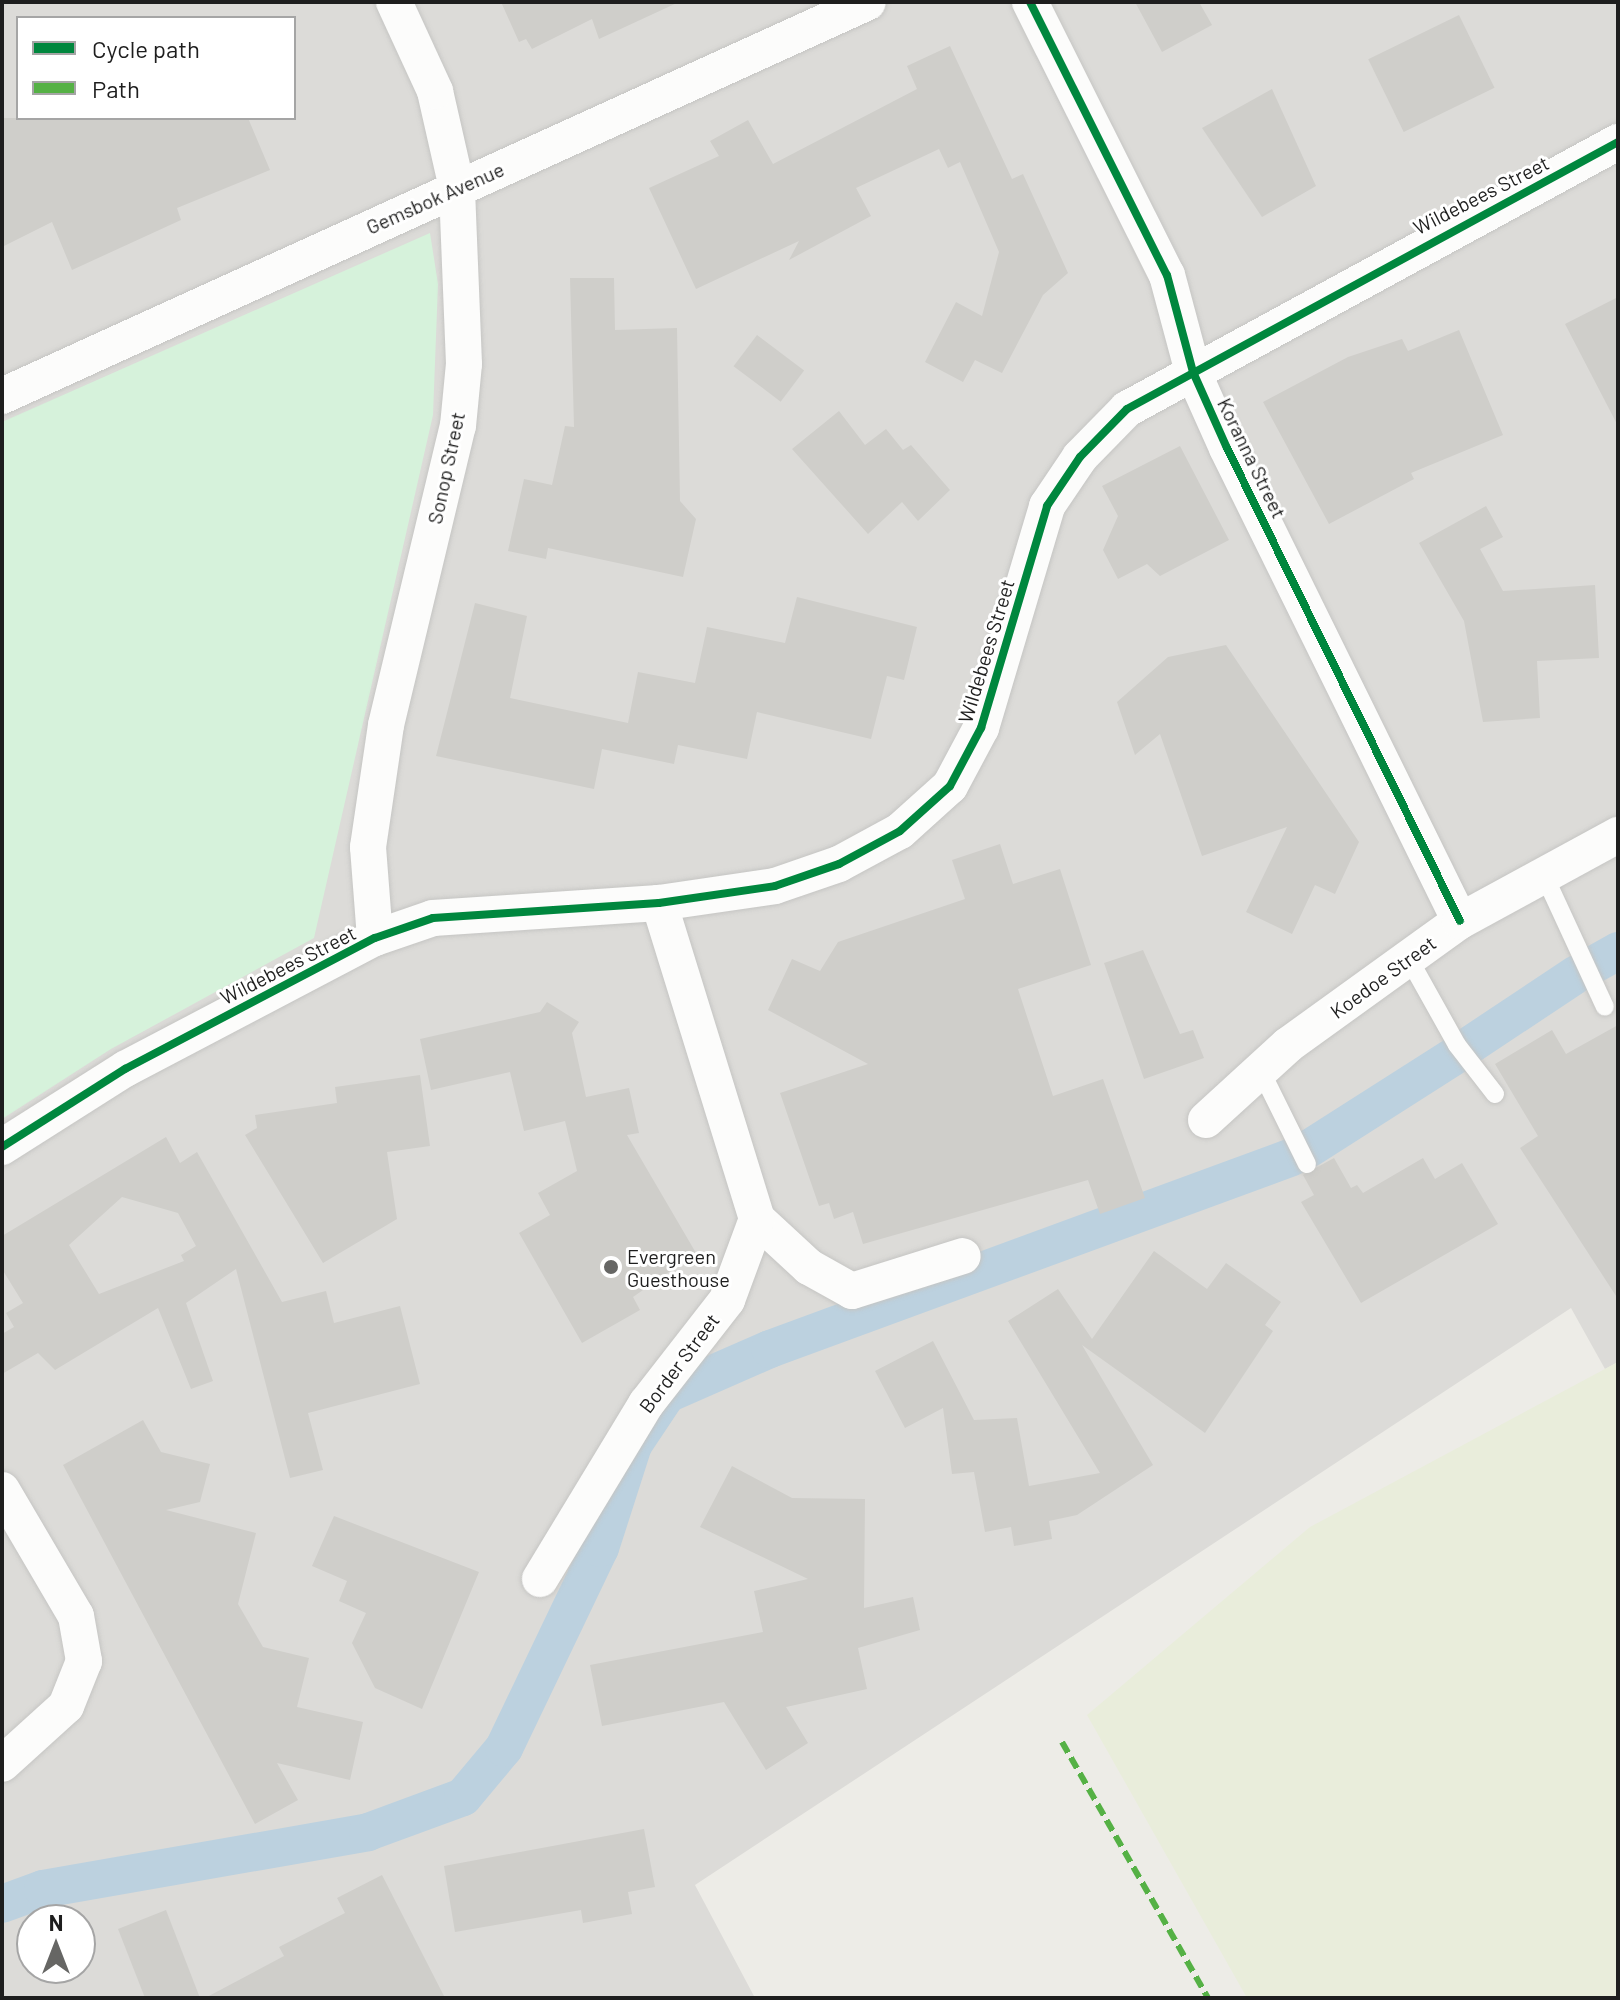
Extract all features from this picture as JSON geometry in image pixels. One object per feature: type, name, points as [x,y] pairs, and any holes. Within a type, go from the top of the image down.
[{"type":"street","name":"Sonop Street","points":[[375,938],[368,847],[386,725],[458,426],[465,283],[457,188],[435,91],[394,2]]},
{"type":"street","name":"Gemsbok Avenue","points":[[2,396],[868,2]]},
{"type":"street","name":"Koranna Street","points":[[1030,2],[1167,275],[1193,372],[1460,921]]},
{"type":"street","name":"Wildebees Street","points":[[2,1147],[125,1069],[375,938],[433,918],[659,903],[775,886],[839,864],[900,831],[950,786],[981,728],[1047,506],[1080,457],[1127,409],[1618,142]]},
{"type":"street","name":"Koedoe Street","points":[[1206,1120],[1260,1069],[1460,921],[1618,835]]},
{"type":"street","points":[[659,903],[757,1219],[809,1267],[852,1291],[963,1256]]},
{"type":"street","name":"Border Street","points":[[540,1579],[646,1404],[727,1300],[757,1219]]},
{"type":"street","points":[[2,1490],[76,1616],[84,1661],[66,1706],[2,1764]]},
{"type":"lane","points":[[1544,875],[1605,1007]]},
{"type":"lane","points":[[1409,959],[1457,1045],[1495,1094]]},
{"type":"lane","points":[[1260,1069],[1307,1164]]},
{"type":"shaded area","points":[[2,2],[1618,2],[1618,1362],[1605,1369],[1571,1308],[695,1885],[755,1998],[2,1998]]},
{"type":"green space","points":[[430,233],[438,284],[433,415],[314,938],[111,1049],[2,1119],[2,422]]},
{"type":"green space","points":[[1618,1362],[1618,1998],[1247,1998],[1087,1715],[1310,1527]]},
{"type":"building","points":[[501,2],[679,2],[599,39],[592,19],[532,49],[526,39],[519,42]]},
{"type":"building","points":[[1135,2],[1199,2],[1212,25],[1162,52]]},
{"type":"building","points":[[1459,15],[1495,88],[1404,132],[1368,59]]},
{"type":"building","points":[[950,46],[1012,179],[1023,174],[1068,273],[1043,295],[1002,373],[975,360],[963,382],[925,362],[956,302],[982,316],[999,252],[960,162],[948,168],[939,149],[856,188],[871,216],[789,260],[799,241],[696,289],[649,188],[719,156],[710,141],[748,120],[773,164],[917,89],[907,66]]},
{"type":"building","points":[[1272,89],[1316,186],[1262,217],[1202,128]]},
{"type":"building","points":[[2,118],[249,120],[270,170],[177,208],[181,220],[72,270],[52,222],[2,247]]},
{"type":"building","points":[[570,278],[614,278],[615,330],[677,328],[680,501],[696,519],[683,577],[548,548],[546,559],[508,551],[524,479],[552,485],[565,426],[574,427]]},
{"type":"building","points":[[1618,297],[1618,426],[1565,324]]},
{"type":"building","points":[[1459,330],[1503,435],[1411,473],[1414,479],[1329,524],[1263,402],[1348,357],[1402,339],[1408,351]]},
{"type":"building","points":[[757,335],[804,371],[781,402],[734,366]]},
{"type":"building","points":[[839,411],[865,445],[886,429],[903,450],[911,445],[950,490],[918,521],[902,502],[868,534],[792,449]]},
{"type":"building","points":[[1180,446],[1229,540],[1160,576],[1147,564],[1118,579],[1103,550],[1118,516],[1102,486]]},
{"type":"building","points":[[1486,506],[1503,537],[1480,549],[1503,591],[1595,585],[1599,658],[1537,661],[1540,718],[1483,722],[1464,621],[1419,543]]},
{"type":"building","points":[[797,597],[917,627],[904,680],[887,676],[871,739],[757,712],[747,759],[678,745],[674,764],[602,749],[594,789],[436,756],[475,603],[527,616],[510,698],[628,723],[638,672],[695,683],[707,627],[785,643]]},
{"type":"building","points":[[1226,645],[1359,842],[1335,894],[1315,885],[1292,934],[1246,912],[1287,827],[1202,856],[1160,734],[1135,755],[1117,702],[1168,657]]},
{"type":"building","points":[[1000,844],[1013,884],[1060,869],[1091,965],[1018,989],[1053,1096],[1103,1079],[1145,1198],[1100,1214],[1088,1180],[863,1244],[853,1212],[834,1219],[829,1203],[819,1206],[780,1093],[868,1064],[768,1010],[792,959],[820,971],[838,942],[965,899],[952,860]]},
{"type":"building","points":[[1143,950],[1180,1034],[1193,1030],[1204,1058],[1144,1079],[1104,963]]},
{"type":"building","points":[[547,1002],[579,1022],[572,1033],[586,1097],[629,1088],[639,1133],[627,1135],[696,1253],[633,1297],[640,1310],[582,1343],[519,1233],[550,1215],[538,1193],[577,1171],[565,1121],[524,1131],[510,1072],[431,1090],[420,1039],[540,1012]]},
{"type":"building","points":[[1618,1025],[1618,1299],[1520,1148],[1538,1136],[1495,1064],[1552,1030],[1566,1054]]},
{"type":"building","points":[[420,1075],[430,1146],[387,1152],[397,1219],[323,1263],[245,1135],[257,1128],[255,1115],[337,1103],[335,1087]]},
{"type":"building","points":[[166,1137],[180,1163],[197,1152],[282,1302],[326,1291],[334,1323],[400,1306],[420,1384],[308,1413],[323,1470],[290,1478],[236,1269],[186,1303],[213,1381],[191,1389],[158,1308],[55,1370],[38,1353],[2,1374],[2,1334],[14,1327],[6,1313],[23,1303],[2,1269],[2,1236]],"holes":[[[122,1197],[178,1213],[196,1246],[181,1255],[184,1261],[99,1294],[69,1245]]]},
{"type":"building","points":[[1334,1158],[1351,1188],[1357,1185],[1363,1193],[1423,1158],[1435,1179],[1462,1163],[1498,1224],[1361,1303],[1301,1202],[1314,1195],[1303,1175]]},
{"type":"building","points":[[1154,1251],[1207,1289],[1226,1263],[1281,1302],[1265,1325],[1273,1331],[1205,1433],[1082,1345],[1153,1465],[1077,1515],[1049,1521],[1052,1539],[1014,1546],[1011,1527],[985,1532],[974,1472],[952,1474],[943,1408],[905,1428],[875,1371],[933,1341],[974,1420],[1017,1418],[1029,1486],[1100,1473],[1008,1321],[1058,1289],[1092,1339]]},
{"type":"building","points":[[143,1420],[161,1452],[210,1464],[200,1502],[166,1510],[256,1533],[238,1604],[263,1647],[309,1658],[297,1707],[363,1722],[350,1780],[277,1763],[298,1800],[255,1824],[63,1465]]},
{"type":"building","points":[[732,1466],[792,1498],[865,1499],[864,1608],[913,1597],[920,1630],[858,1648],[867,1689],[786,1707],[808,1743],[766,1770],[724,1702],[602,1726],[590,1665],[763,1632],[754,1591],[808,1579],[700,1527]]},
{"type":"building","points":[[334,1516],[479,1572],[422,1709],[375,1688],[352,1643],[366,1613],[339,1601],[347,1581],[312,1566]]},
{"type":"building","points":[[644,1829],[655,1887],[628,1892],[632,1914],[583,1923],[581,1910],[455,1932],[444,1866]]},
{"type":"building","points":[[382,1875],[445,1998],[205,1998],[284,1956],[279,1947],[345,1913],[337,1898]]},
{"type":"building","points":[[166,1910],[200,1998],[145,1998],[118,1929]]},
{"type":"waterway","points":[[1593,965],[1618,951]]},
{"type":"waterway","points":[[1470,1045],[1577,974]]},
{"type":"waterway","points":[[1310,1148],[1456,1055]]},
{"type":"waterway","points":[[2,1904],[43,1889],[368,1832],[463,1797],[504,1748],[600,1548],[633,1445],[667,1394],[770,1349],[1292,1157]]},
{"type":"marked path","points":[[1062,1742],[1208,1998]]},
{"type":"cycle path","points":[[1030,2],[1167,275],[1193,372],[1227,448],[1460,921]]},
{"type":"cycle path","points":[[2,1147],[125,1069],[375,938],[433,918],[659,903],[775,886],[839,864],[900,831],[950,786],[981,728],[1047,506],[1080,457],[1127,409],[1618,142]]},
{"type":"place","name":"Evergreen Guesthouse","points":[[611,1267]]}]
